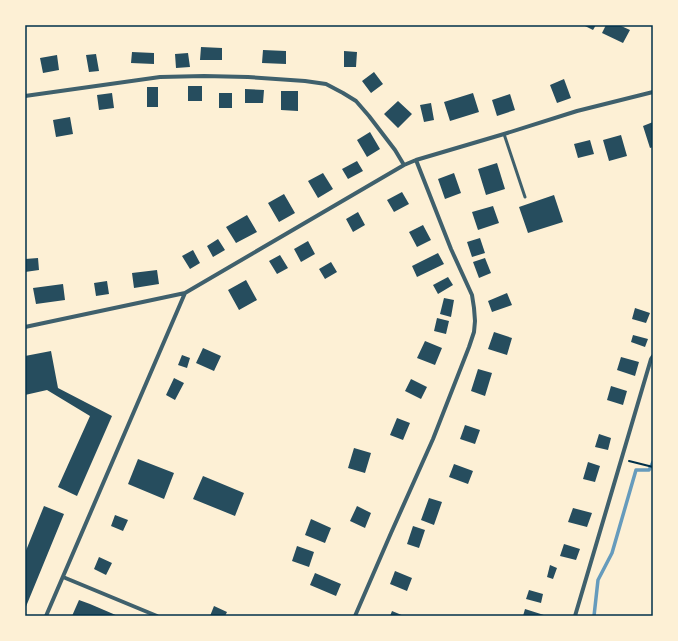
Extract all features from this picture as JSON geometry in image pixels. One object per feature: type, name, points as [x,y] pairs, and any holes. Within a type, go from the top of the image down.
[{"type":"street","points":[[25,96],[160,77],[248,77],[326,84],[356,101],[395,150],[404,165]]},
{"type":"street","points":[[25,327],[185,293],[404,165],[577,111],[653,92]]},
{"type":"street","points":[[355,616],[433,439],[470,347],[474,332],[474,308],[472,295],[451,249],[416,160]]},
{"type":"street","points":[[46,616],[185,293]]},
{"type":"street","points":[[575,616],[653,356]]},
{"type":"street","points":[[63,577],[157,616]]},
{"type":"lane","points":[[504,134],[525,197]]},
{"type":"path","points":[[622,459],[653,467]]},
{"type":"building","points":[[583,25],[596,25],[593,30]]},
{"type":"building","points":[[606,25],[619,25],[630,30],[623,43],[602,33]]},
{"type":"building","points":[[201,47],[222,48],[222,60],[200,60]]},
{"type":"building","points":[[263,50],[286,51],[286,64],[262,63]]},
{"type":"building","points":[[344,51],[357,52],[356,67],[344,67]]},
{"type":"building","points":[[132,52],[154,53],[154,64],[131,63]]},
{"type":"building","points":[[188,53],[190,67],[176,68],[175,54]]},
{"type":"building","points":[[96,54],[99,71],[89,72],[86,55]]},
{"type":"building","points":[[57,55],[59,70],[43,73],[40,58]]},
{"type":"building","points":[[374,72],[383,84],[371,93],[362,81]]},
{"type":"building","points":[[564,79],[571,98],[557,103],[550,85]]},
{"type":"building","points":[[188,86],[202,86],[202,101],[188,101]]},
{"type":"building","points":[[147,87],[158,87],[158,107],[147,107]]},
{"type":"building","points":[[245,89],[264,90],[263,103],[245,103]]},
{"type":"building","points":[[281,91],[298,91],[298,111],[281,110]]},
{"type":"building","points":[[112,93],[114,108],[99,110],[97,95]]},
{"type":"building","points":[[219,93],[232,93],[232,108],[219,108]]},
{"type":"building","points":[[473,93],[479,112],[450,121],[444,102]]},
{"type":"building","points":[[510,94],[515,110],[497,116],[492,100]]},
{"type":"building","points":[[398,101],[412,114],[398,128],[384,114]]},
{"type":"building","points":[[431,103],[434,120],[424,122],[420,105]]},
{"type":"building","points":[[70,117],[73,134],[56,137],[53,120]]},
{"type":"building","points":[[653,122],[653,147],[650,148],[643,126]]},
{"type":"building","points":[[370,132],[380,149],[367,157],[357,140]]},
{"type":"building","points":[[621,135],[627,156],[609,161],[603,140]]},
{"type":"building","points":[[590,140],[594,154],[578,158],[574,144]]},
{"type":"building","points":[[357,161],[363,171],[348,179],[342,169]]},
{"type":"building","points":[[497,163],[505,189],[486,195],[478,169]]},
{"type":"building","points":[[323,173],[333,189],[318,198],[308,181]]},
{"type":"building","points":[[454,173],[461,193],[445,199],[438,179]]},
{"type":"building","points":[[402,192],[409,204],[394,212],[387,200]]},
{"type":"building","points":[[284,194],[295,213],[279,222],[268,203]]},
{"type":"building","points":[[554,195],[563,222],[528,233],[519,207]]},
{"type":"building","points":[[493,206],[499,223],[478,230],[472,212]]},
{"type":"building","points":[[358,212],[365,225],[353,232],[346,219]]},
{"type":"building","points":[[247,215],[257,232],[236,243],[226,227]]},
{"type":"building","points":[[423,225],[431,240],[417,247],[409,232]]},
{"type":"building","points":[[480,238],[485,253],[472,257],[467,242]]},
{"type":"building","points":[[218,239],[225,250],[213,257],[207,246]]},
{"type":"building","points":[[308,241],[315,254],[301,262],[294,249]]},
{"type":"building","points":[[193,250],[200,263],[190,269],[182,256]]},
{"type":"building","points":[[438,253],[444,264],[417,277],[412,266]]},
{"type":"building","points":[[280,255],[288,268],[277,274],[269,261]]},
{"type":"building","points":[[38,258],[39,270],[25,272],[25,259]]},
{"type":"building","points":[[485,258],[491,273],[479,278],[473,262]]},
{"type":"building","points":[[331,262],[337,272],[325,279],[319,269]]},
{"type":"building","points":[[157,270],[159,284],[134,288],[132,273]]},
{"type":"building","points":[[448,277],[453,285],[438,294],[433,285]]},
{"type":"building","points":[[246,280],[257,300],[239,310],[228,290]]},
{"type":"building","points":[[107,281],[109,294],[96,296],[94,283]]},
{"type":"building","points":[[63,284],[65,300],[36,304],[33,288]]},
{"type":"building","points":[[507,293],[512,305],[492,312],[488,301]]},
{"type":"building","points":[[444,298],[454,300],[451,317],[440,314]]},
{"type":"building","points":[[635,308],[650,313],[646,323],[632,319]]},
{"type":"building","points":[[437,318],[449,321],[446,334],[434,331]]},
{"type":"building","points":[[494,332],[512,338],[507,355],[488,349]]},
{"type":"building","points":[[633,335],[648,339],[645,347],[631,342]]},
{"type":"building","points":[[425,341],[442,348],[435,365],[417,358]]},
{"type":"building","points":[[203,348],[221,356],[214,371],[196,363]]},
{"type":"building","points":[[51,351],[58,388],[112,416],[77,496],[58,487],[90,416],[47,390],[25,395],[25,356]]},
{"type":"building","points":[[182,355],[190,358],[187,368],[178,365]]},
{"type":"building","points":[[621,357],[639,362],[635,376],[617,370]]},
{"type":"building","points":[[478,369],[492,373],[485,396],[471,391]]},
{"type":"building","points":[[174,378],[184,383],[175,400],[166,395]]},
{"type":"building","points":[[411,379],[427,387],[421,399],[405,391]]},
{"type":"building","points":[[611,386],[627,391],[623,405],[607,400]]},
{"type":"building","points":[[397,418],[410,423],[403,440],[390,435]]},
{"type":"building","points":[[465,425],[480,430],[475,444],[460,439]]},
{"type":"building","points":[[599,434],[611,438],[608,450],[595,447]]},
{"type":"building","points":[[354,448],[371,453],[365,473],[348,468]]},
{"type":"building","points":[[138,459],[174,473],[164,499],[128,484]]},
{"type":"building","points":[[588,462],[600,466],[595,482],[583,479]]},
{"type":"building","points":[[454,464],[473,471],[468,484],[449,477]]},
{"type":"building","points":[[203,476],[244,493],[235,516],[193,499]]},
{"type":"building","points":[[429,498],[442,502],[434,525],[421,520]]},
{"type":"building","points":[[44,506],[64,514],[25,609],[25,553]]},
{"type":"building","points":[[357,506],[371,513],[365,528],[350,521]]},
{"type":"building","points":[[573,508],[592,513],[587,527],[568,522]]},
{"type":"building","points":[[115,515],[128,520],[123,531],[111,526]]},
{"type":"building","points":[[311,519],[331,528],[325,543],[305,535]]},
{"type":"building","points":[[413,526],[425,530],[419,548],[407,544]]},
{"type":"building","points":[[564,544],[580,549],[576,560],[560,556]]},
{"type":"building","points":[[297,546],[314,552],[309,567],[292,561]]},
{"type":"building","points":[[99,557],[112,563],[106,575],[94,569]]},
{"type":"building","points":[[550,565],[557,568],[553,579],[547,577]]},
{"type":"building","points":[[395,571],[412,578],[407,591],[390,584]]},
{"type":"building","points":[[315,573],[341,584],[336,596],[310,585]]},
{"type":"building","points":[[529,590],[543,594],[541,603],[526,599]]},
{"type":"building","points":[[79,600],[90,604],[118,616],[72,616]]},
{"type":"building","points":[[214,606],[227,612],[225,616],[210,616]]},
{"type":"building","points":[[525,609],[547,616],[523,616]]},
{"type":"building","points":[[392,611],[404,616],[390,616]]},
{"type":"waterway","points":[[594,616],[598,580],[612,553],[636,470],[649,470],[653,462]]}]
